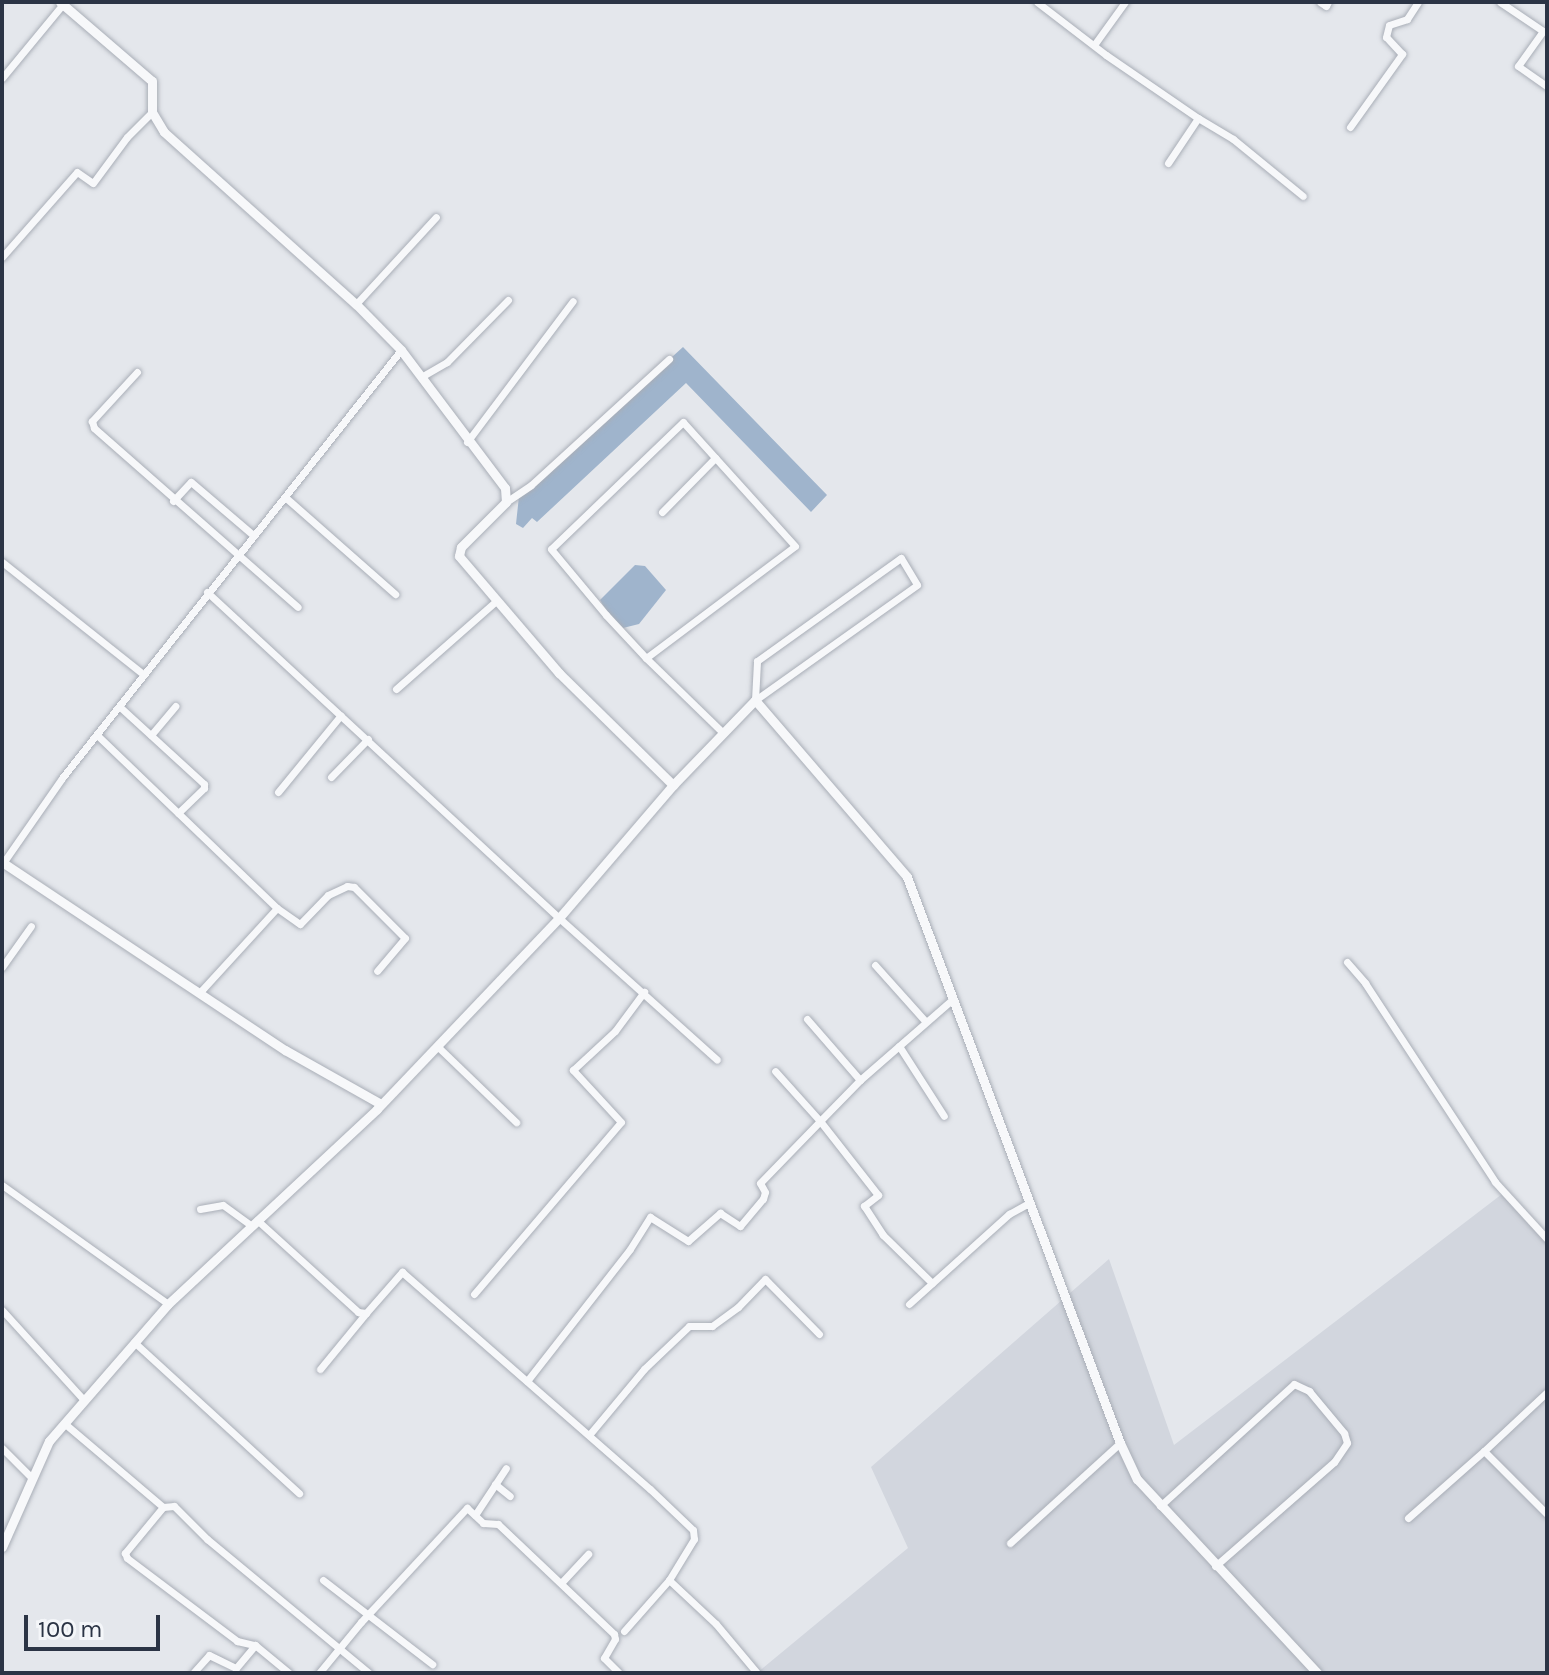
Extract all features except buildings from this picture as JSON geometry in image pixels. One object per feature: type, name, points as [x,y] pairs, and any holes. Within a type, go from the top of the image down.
[{"type":"street","points":[[1037,2],[1198,118],[1233,139],[1303,196]]},
{"type":"street","points":[[1094,45],[1125,2]]},
{"type":"street","points":[[1320,2],[1326,6],[1328,2]]},
{"type":"street","points":[[1350,127],[1402,54],[1386,37],[1389,25],[1407,19],[1418,2]]},
{"type":"street","points":[[1500,2],[1543,31],[1518,66],[1547,86]]},
{"type":"street","points":[[2,78],[62,3],[152,81],[152,112],[164,132],[356,304],[401,350],[467,442],[505,488],[506,502]]},
{"type":"street","points":[[2,257],[77,172],[93,183],[127,137],[152,112]]},
{"type":"street","points":[[1168,163],[1198,118]]},
{"type":"street","points":[[356,304],[436,217]]},
{"type":"street","points":[[421,377],[457,354],[508,300]]},
{"type":"street","points":[[467,442],[573,301]]},
{"type":"street","points":[[381,1104],[285,1050],[3,862],[207,592],[401,350]]},
{"type":"street","points":[[669,359],[531,485],[506,502],[461,547],[459,556],[559,673],[673,785]]},
{"type":"street","points":[[137,372],[91,424],[173,501],[298,607]]},
{"type":"street","points":[[646,658],[795,546],[683,422],[551,549],[646,658],[723,733]]},
{"type":"street","points":[[662,512],[715,458]]},
{"type":"street","points":[[173,501],[191,482],[253,535]]},
{"type":"street","points":[[285,497],[395,594]]},
{"type":"street","points":[[2,1547],[49,1441],[168,1304],[381,1104],[559,918],[673,785],[755,700],[917,585],[901,558],[757,661],[755,700],[907,877],[1120,1443],[1137,1479],[1317,1673]]},
{"type":"street","points":[[2,562],[144,675]]},
{"type":"street","points":[[207,592],[717,1060]]},
{"type":"street","points":[[396,689],[496,601]]},
{"type":"street","points":[[151,735],[175,706]]},
{"type":"street","points":[[120,707],[204,784],[204,788],[178,813]]},
{"type":"street","points":[[278,792],[341,715]]},
{"type":"street","points":[[97,735],[277,908],[300,924],[328,895],[347,886],[354,887],[405,938],[377,971]]},
{"type":"street","points":[[331,777],[368,739]]},
{"type":"street","points":[[200,992],[277,908]]},
{"type":"street","points":[[2,967],[31,926]]},
{"type":"street","points":[[1347,962],[1365,983],[1495,1182],[1547,1239]]},
{"type":"street","points":[[875,965],[926,1022]]},
{"type":"street","points":[[474,1294],[621,1122],[573,1070],[615,1031],[644,992]]},
{"type":"street","points":[[527,1381],[630,1249],[650,1217],[688,1241],[720,1213],[740,1226],[763,1199],[765,1192],[760,1183],[860,1080],[953,999]]},
{"type":"street","points":[[807,1019],[860,1080]]},
{"type":"street","points":[[437,1046],[516,1122]]},
{"type":"street","points":[[899,1046],[944,1116]]},
{"type":"street","points":[[775,1071],[820,1121],[878,1195],[864,1206],[883,1235],[932,1283]]},
{"type":"street","points":[[4,1190],[168,1304]]},
{"type":"street","points":[[909,1304],[1009,1214],[1029,1203]]},
{"type":"street","points":[[200,1209],[223,1205],[254,1222],[345,1303],[358,1312],[366,1313]]},
{"type":"street","points":[[320,1369],[402,1272],[693,1530],[694,1539],[669,1580],[624,1631]]},
{"type":"street","points":[[589,1435],[644,1369],[689,1326],[708,1329],[738,1307],[765,1279],[819,1334]]},
{"type":"street","points":[[2,1310],[84,1400]]},
{"type":"street","points":[[134,1342],[299,1493]]},
{"type":"street","points":[[1160,1506],[1294,1384],[1309,1391],[1344,1433],[1347,1443],[1334,1462],[1215,1566]]},
{"type":"street","points":[[1408,1518],[1547,1392]]},
{"type":"street","points":[[64,1423],[163,1507]]},
{"type":"street","points":[[1010,1543],[1120,1443]]},
{"type":"street","points":[[2,1448],[32,1478]]},
{"type":"street","points":[[1484,1451],[1547,1514]]},
{"type":"street","points":[[475,1515],[506,1468]]},
{"type":"street","points":[[495,1484],[510,1496]]},
{"type":"street","points":[[289,1673],[255,1645],[237,1641],[127,1558],[125,1553],[163,1507],[174,1506],[207,1539],[369,1673]]},
{"type":"street","points":[[319,1673],[467,1508],[487,1525],[498,1524],[614,1634],[615,1639],[604,1658],[619,1673]]},
{"type":"street","points":[[561,1583],[588,1554]]},
{"type":"street","points":[[323,1580],[432,1664]]},
{"type":"street","points":[[669,1580],[716,1624],[754,1670],[744,1673]]},
{"type":"street","points":[[193,1673],[209,1655],[236,1668],[255,1645]]},
{"type":"shaded area","points":[[1506,1191],[1547,1238],[1547,1673],[757,1673],[908,1548],[871,1467],[1109,1259],[1174,1445]]},
{"type":"water","points":[[683,347],[827,495],[811,512],[686,383],[537,522],[532,518],[523,528],[516,524],[519,496]]},
{"type":"water","points":[[635,565],[645,566],[666,590],[639,624],[623,628],[609,615],[600,600]]}]
